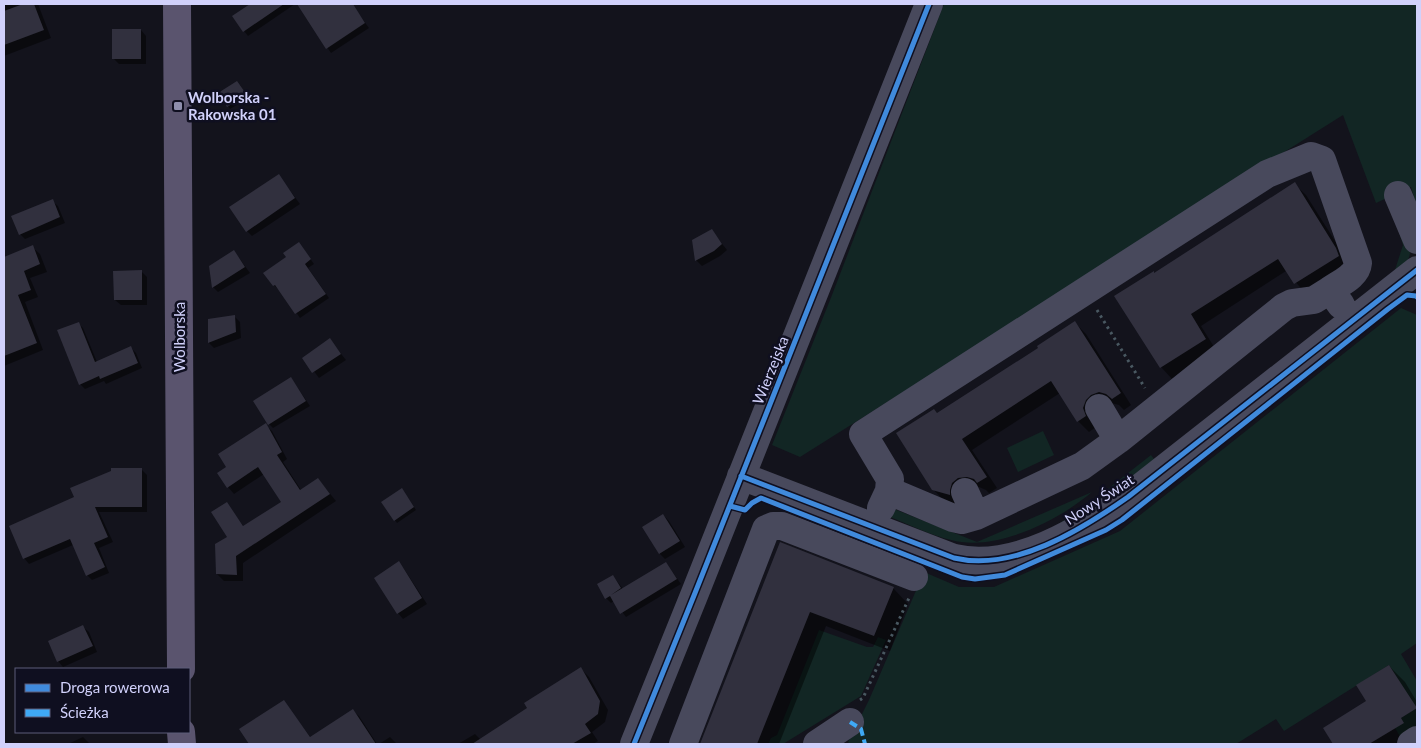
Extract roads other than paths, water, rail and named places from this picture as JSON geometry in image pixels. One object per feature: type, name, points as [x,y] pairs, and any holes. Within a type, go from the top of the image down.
[{"type":"main road","name":"Wolborska","points":[[177,4],[181,668]]},
{"type":"street","name":"Wierzejska","points":[[634,744],[929,4]]},
{"type":"street","points":[[872,526],[890,491],[890,479],[863,434],[1268,174],[1311,156],[1322,160],[1358,263],[1358,269],[1354,274],[1314,300],[1284,306],[1118,440],[1082,466],[971,504],[962,520],[953,518],[890,491]]},
{"type":"street","points":[[1398,194],[1417,240]]},
{"type":"street","name":"Nowy Świat","points":[[742,476],[940,553],[966,560],[985,560],[1017,555],[1067,535],[1090,523],[1128,497],[1417,270]]},
{"type":"street","points":[[1330,290],[1353,321]]},
{"type":"street","points":[[1099,408],[1118,440]]},
{"type":"street","points":[[683,744],[766,529],[773,526],[782,526],[914,577]]},
{"type":"street","points":[[1411,744],[1417,740]]},
{"type":"place","name":"Wolborska - Rakowska 01","points":[[178,106]]}]
